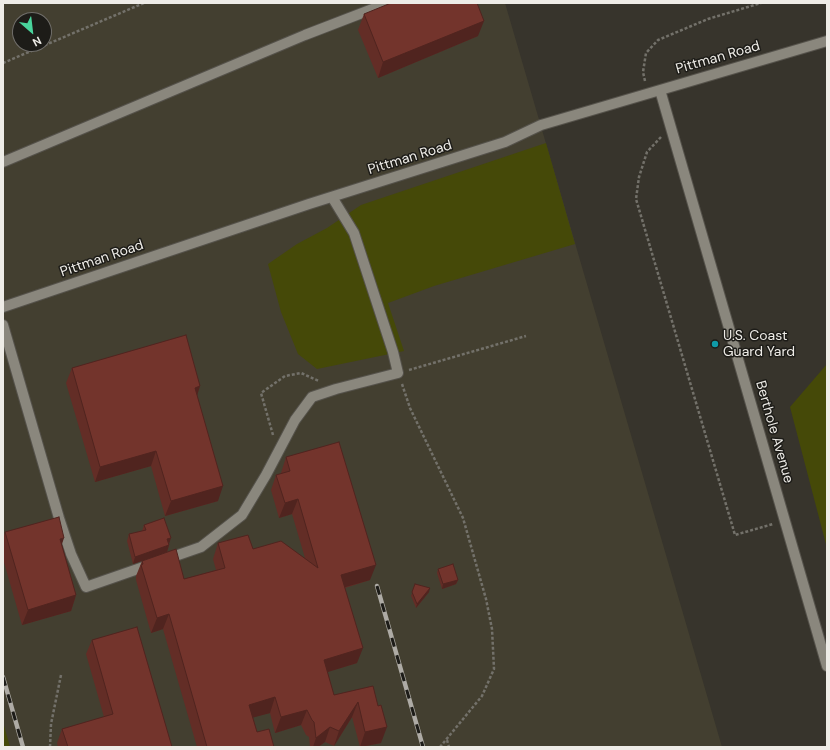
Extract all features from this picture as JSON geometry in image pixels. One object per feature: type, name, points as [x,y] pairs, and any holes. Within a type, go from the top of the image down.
[{"type":"street","points":[[3,162],[306,35],[388,3]]},
{"type":"street","name":"Pittman Road","points":[[3,307],[332,197],[506,142],[541,126],[827,41]]},
{"type":"street","name":"Berthole Avenue","points":[[660,90],[827,666]]},
{"type":"street","points":[[3,325],[59,518],[71,554],[86,587],[201,547],[242,515],[266,475],[295,420],[312,397],[336,389],[398,373],[394,352],[354,233],[332,197]]},
{"type":"path","points":[[3,63],[144,3]]},
{"type":"path","points":[[647,94],[643,72],[646,53],[658,40],[708,19],[761,3]]},
{"type":"path","points":[[671,126],[647,152],[639,177],[636,199],[735,535],[785,520]]},
{"type":"path","points":[[440,747],[482,696],[494,670],[492,629],[486,599],[463,518],[410,408],[398,373],[526,336]]},
{"type":"path","points":[[278,452],[261,393],[285,376],[301,373],[336,389]]},
{"type":"path","points":[[50,747],[51,724],[61,675]]},
{"type":"path","points":[[447,739],[449,747]]},
{"type":"shaded area","points":[[3,3],[505,3],[722,747],[3,747]]},
{"type":"shaded area","points":[[546,143],[575,244],[434,286],[388,303],[404,351],[317,369],[298,354],[281,312],[268,264],[297,244],[327,228],[361,205]]},
{"type":"shaded area","points":[[827,364],[827,548],[790,407]]},
{"type":"shaded area","points":[[3,722],[10,747],[3,747]]},
{"type":"building","points":[[391,3],[477,3],[484,21],[383,62],[364,14]]},
{"type":"building","points":[[186,335],[200,386],[195,388],[223,486],[171,501],[156,451],[100,467],[72,368]]},
{"type":"building","points":[[339,442],[376,565],[341,575],[363,648],[324,660],[334,695],[373,686],[378,706],[381,705],[387,727],[365,732],[358,702],[339,731],[330,727],[316,738],[314,722],[307,710],[281,717],[275,697],[249,705],[257,732],[269,729],[274,747],[207,747],[169,614],[157,618],[141,565],[143,564],[142,561],[176,549],[184,579],[225,568],[218,543],[248,535],[253,549],[281,541],[318,568],[298,499],[285,503],[276,475],[290,471],[286,457]]},
{"type":"building","points":[[59,517],[64,538],[60,539],[76,595],[28,610],[5,532]]},
{"type":"building","points":[[164,518],[171,538],[167,539],[169,545],[135,557],[129,534],[146,530],[144,525]]},
{"type":"building","points":[[453,564],[458,580],[443,584],[438,569]]},
{"type":"building","points":[[415,584],[430,588],[417,604],[412,592]]},
{"type":"building","points":[[137,627],[172,747],[68,747],[62,729],[113,714],[92,640]]},
{"type":"railway","points":[[377,586],[423,747]]},
{"type":"railway","points":[[3,677],[23,747]]},
{"type":"place","name":"U.S. Coast Guard Yard","points":[[715,344]]}]
